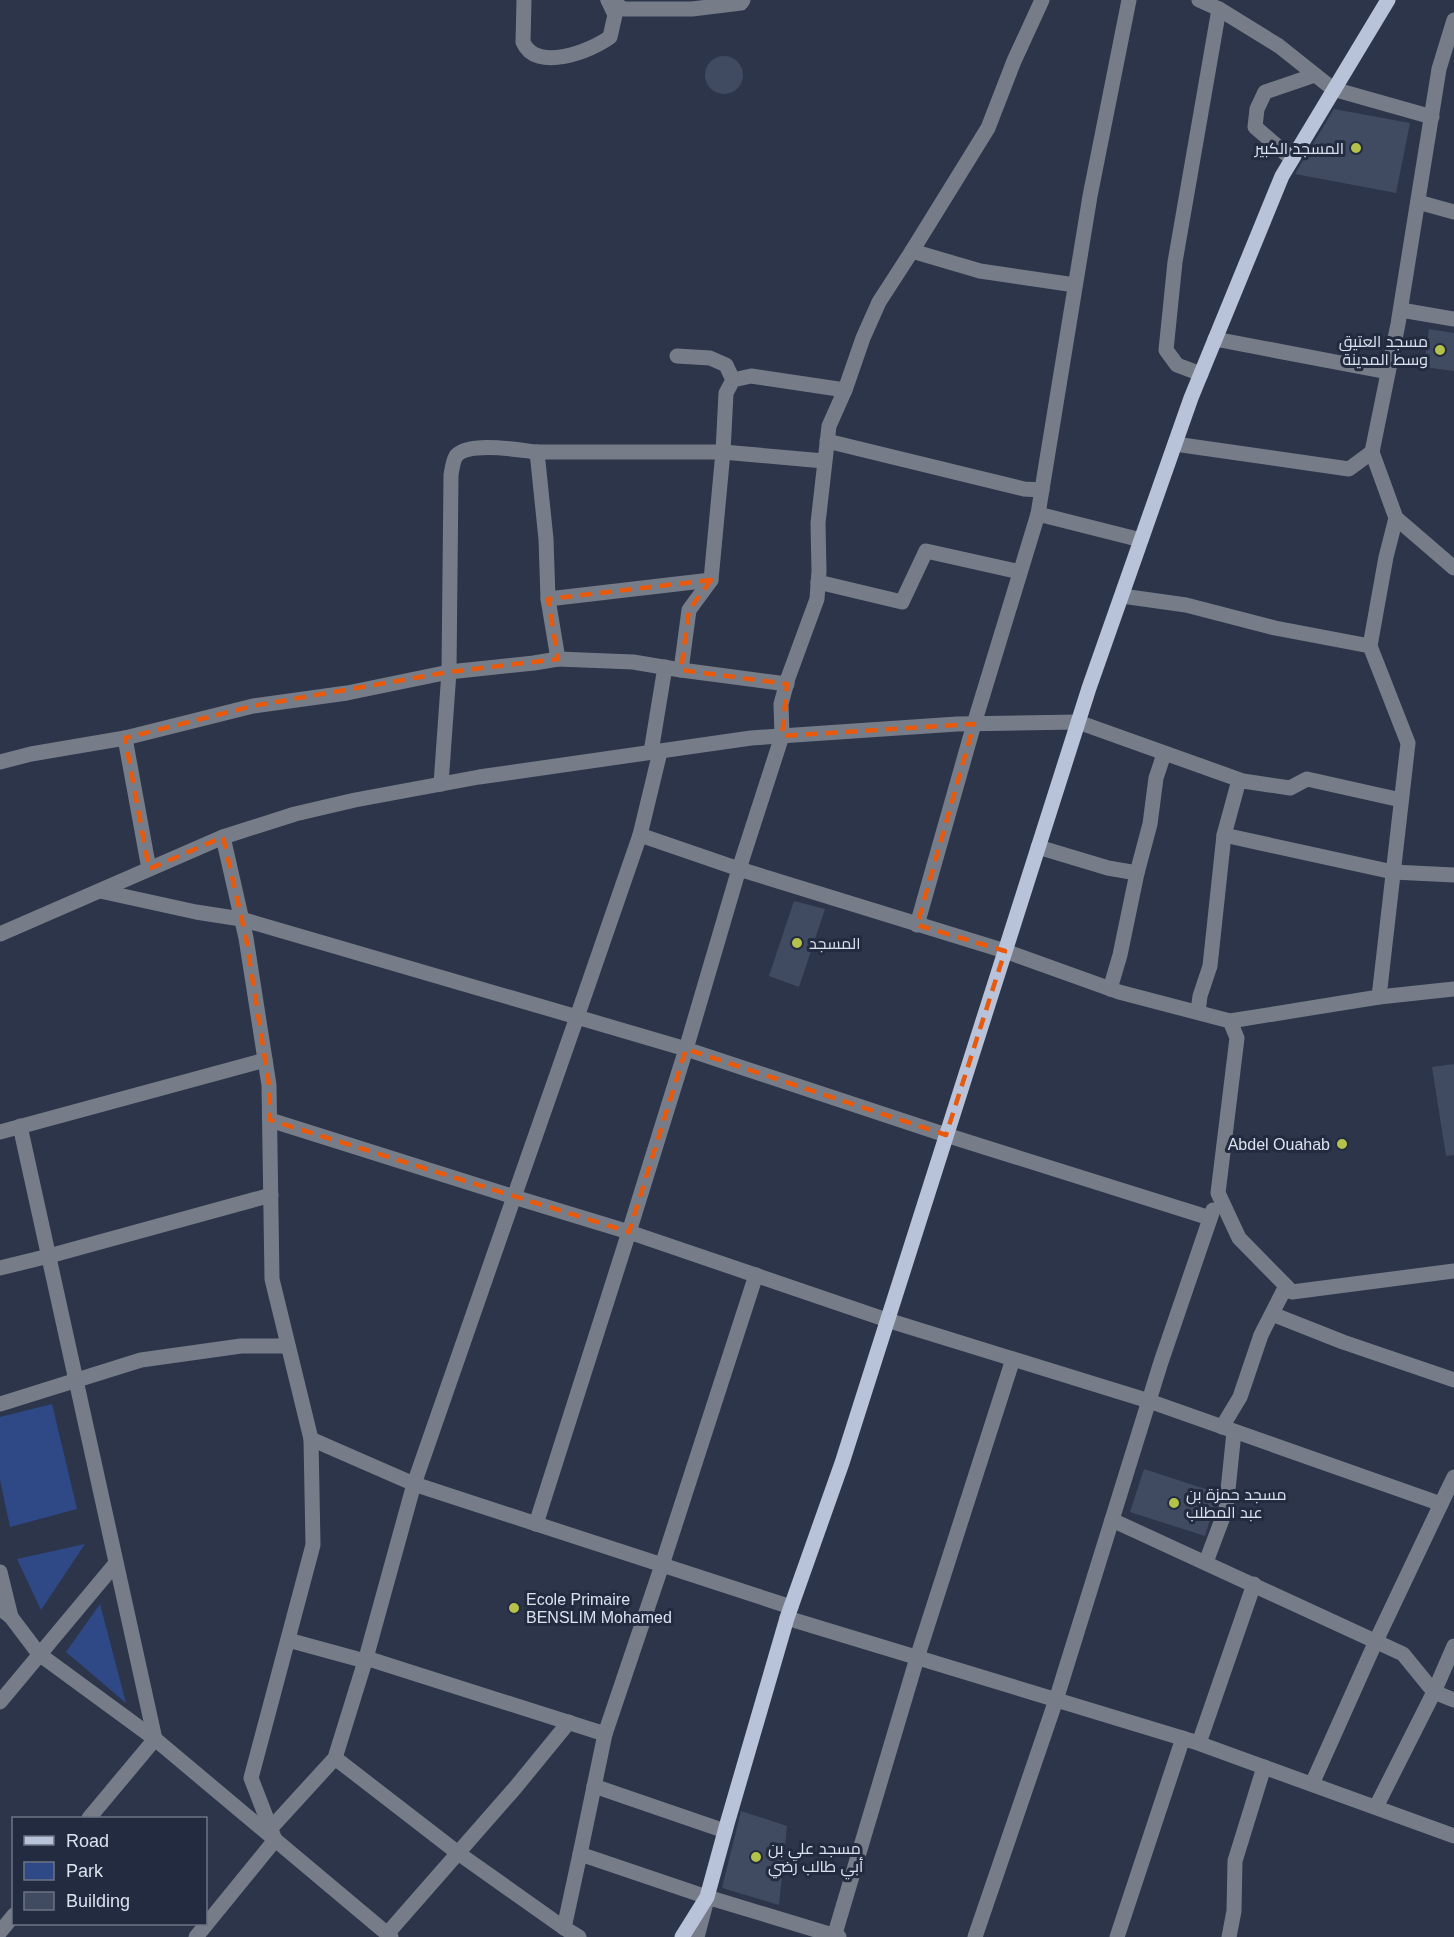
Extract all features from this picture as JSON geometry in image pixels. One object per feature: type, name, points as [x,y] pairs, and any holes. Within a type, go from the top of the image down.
[{"type":"main road","points":[[682,1937],[707,1897],[789,1612],[842,1463],[1078,722],[1175,444],[1201,374],[1282,176],[1388,0]]},
{"type":"street","points":[[524,0],[523,42],[526,48],[540,56],[573,56],[600,45],[610,37],[615,15],[608,0]]},
{"type":"street","points":[[608,0],[624,9],[692,9],[741,3],[743,0]]},
{"type":"street","points":[[536,1524],[686,1049],[738,869],[782,736],[781,704],[817,599],[818,523],[829,426],[846,390],[863,338],[879,302],[988,128],[1014,61],[1042,0]]},
{"type":"street","points":[[917,925],[974,723],[1038,514],[1090,196],[1129,0]]},
{"type":"street","points":[[1199,0],[1219,9],[1279,46],[1333,89],[1432,117]]},
{"type":"street","points":[[1201,374],[1177,365],[1166,350],[1175,262],[1219,9]]},
{"type":"street","points":[[1454,20],[1447,70],[1432,117],[1401,310],[1372,452],[1396,518],[1454,568]]},
{"type":"street","points":[[1292,159],[1255,127],[1257,109],[1265,92],[1315,75]]},
{"type":"street","points":[[1418,201],[1454,212]]},
{"type":"street","points":[[912,251],[980,271],[1075,285]]},
{"type":"street","points":[[1401,310],[1454,319]]},
{"type":"street","points":[[1215,339],[1388,372]]},
{"type":"street","points":[[677,356],[710,358],[726,365],[733,380]]},
{"type":"street","points":[[207,1922],[273,1834],[336,1758],[414,1484],[640,835],[673,669],[688,610],[711,580],[726,393],[733,380],[752,376],[846,390]]},
{"type":"street","points":[[827,441],[1024,489],[1042,490]]},
{"type":"street","points":[[1175,444],[1349,469],[1372,452]]},
{"type":"street","points":[[441,784],[449,672],[451,475],[454,458],[463,450],[486,447],[537,452],[723,452],[824,461]]},
{"type":"street","points":[[537,452],[546,539],[548,599],[558,659]]},
{"type":"street","points":[[1038,514],[1141,540]]},
{"type":"street","points":[[1379,997],[1408,743],[1370,645],[1386,557],[1396,518]]},
{"type":"street","points":[[818,582],[902,602],[926,551],[1020,572]]},
{"type":"street","points":[[548,599],[711,580]]},
{"type":"street","points":[[1122,596],[1186,605],[1275,628],[1370,645]]},
{"type":"street","points":[[0,762],[31,754],[125,738],[253,706],[347,693],[449,672],[558,659],[633,662],[787,684]]},
{"type":"street","points":[[0,934],[223,837],[295,814],[441,784],[751,738],[974,723],[1078,722],[1239,780],[1290,788],[1308,779],[1401,800]]},
{"type":"street","points":[[125,738],[149,869]]},
{"type":"street","points":[[1110,989],[1120,955],[1149,824],[1156,778],[1164,754]]},
{"type":"street","points":[[1197,1012],[1210,966],[1224,835],[1239,780]]},
{"type":"street","points":[[640,835],[738,869],[1005,951],[1110,989],[1230,1021],[1379,997],[1454,989]]},
{"type":"street","points":[[1224,835],[1393,872],[1454,874]]},
{"type":"street","points":[[223,837],[242,919],[269,1085],[272,1279],[311,1439],[313,1545],[251,1778],[273,1834]]},
{"type":"street","points":[[1038,847],[1108,868],[1137,873]]},
{"type":"street","points":[[100,891],[196,912],[242,919],[686,1049],[946,1135],[1210,1218]]},
{"type":"street","points":[[975,1937],[1056,1700],[1149,1401],[1218,1192],[1237,1038],[1230,1021]]},
{"type":"street","points":[[0,1132],[265,1060]]},
{"type":"street","points":[[270,1120],[629,1232],[887,1320],[1149,1401],[1441,1504]]},
{"type":"street","points":[[20,1126],[155,1739]]},
{"type":"street","points":[[1218,1192],[1239,1238],[1292,1292],[1454,1271]]},
{"type":"street","points":[[0,1268],[49,1257],[271,1195]]},
{"type":"street","points":[[564,1928],[605,1734],[756,1275]]},
{"type":"street","points":[[1206,1562],[1226,1509],[1228,1430],[1262,1335],[1286,1286]]},
{"type":"street","points":[[1272,1314],[1343,1342],[1454,1380]]},
{"type":"street","points":[[0,1404],[141,1360],[241,1346],[288,1346]]},
{"type":"street","points":[[580,1854],[707,1897],[836,1936],[917,1658],[1013,1359]]},
{"type":"street","points":[[311,1439],[414,1484],[662,1565],[917,1658],[1199,1743],[1376,1808],[1452,1831]]},
{"type":"street","points":[[1312,1784],[1376,1641],[1454,1477]]},
{"type":"street","points":[[1112,1520],[1403,1654],[1434,1692],[1454,1700]]},
{"type":"street","points":[[0,1702],[116,1563]]},
{"type":"street","points":[[0,1572],[5,1613],[39,1654],[155,1739],[273,1834],[389,1935],[569,1722]]},
{"type":"street","points":[[1199,1743],[1254,1584]]},
{"type":"street","points":[[288,1640],[365,1659],[605,1734]]},
{"type":"street","points":[[1376,1808],[1434,1692],[1454,1646]]},
{"type":"street","points":[[1118,1937],[1183,1738]]},
{"type":"street","points":[[90,1817],[155,1739]]},
{"type":"street","points":[[336,1758],[458,1853],[579,1937]]},
{"type":"street","points":[[1229,1937],[1234,1911],[1235,1861],[1264,1767]]},
{"type":"street","points":[[594,1786],[725,1831]]},
{"type":"street","points":[[697,1937],[707,1897]]},
{"type":"street","points":[[3,1932],[12,1918]]},
{"type":"highlighted area","points":[[711,580],[689,610],[681,670],[787,684],[782,736],[974,724],[917,925],[1005,951],[946,1135],[686,1049],[629,1232],[270,1120],[269,1085],[246,938],[223,837],[149,869],[125,738],[253,706],[449,672],[558,659],[548,599]]},
{"type":"green space","points":[[52,1404],[77,1509],[10,1527],[0,1480],[0,1417]]},
{"type":"green space","points":[[85,1544],[41,1610],[17,1559]]},
{"type":"green space","points":[[100,1604],[126,1703],[66,1652]]},
{"type":"building","points":[[724,56],[738,61],[743,75],[738,89],[724,94],[710,89],[705,75],[710,61]]},
{"type":"building","name":"المسجد الكبير","points":[[1334,109],[1410,123],[1396,193],[1295,174]]},
{"type":"building","name":"مسجد العتيق وسط المدينة","points":[[1429,329],[1454,333],[1454,371],[1424,367]]},
{"type":"building","name":"المسجد","points":[[794,901],[825,909],[799,987],[769,976]]},
{"type":"building","points":[[1454,1064],[1454,1155],[1446,1156],[1432,1067]]},
{"type":"building","name":"مسجد حمزة بن عبد المطلب","points":[[1144,1469],[1218,1493],[1205,1536],[1130,1512]]},
{"type":"building","name":"مسجد علي بن أبي طالب رضي","points":[[741,1811],[787,1826],[779,1905],[722,1888]]},
{"type":"place","name":"المسجد الكبير","points":[[1356,148]]},
{"type":"place","name":"مسجد العتيق وسط المدينة","points":[[1440,350]]},
{"type":"place","name":"المسجد","points":[[797,943]]},
{"type":"place","name":"Abdel Ouahab","points":[[1342,1144]]},
{"type":"place","name":"مسجد حمزة بن عبد المطلب","points":[[1174,1503]]},
{"type":"place","name":"Ecole Primaire BENSLIM Mohamed","points":[[514,1608]]},
{"type":"place","name":"مسجد علي بن أبي طالب رضي","points":[[756,1857]]}]
